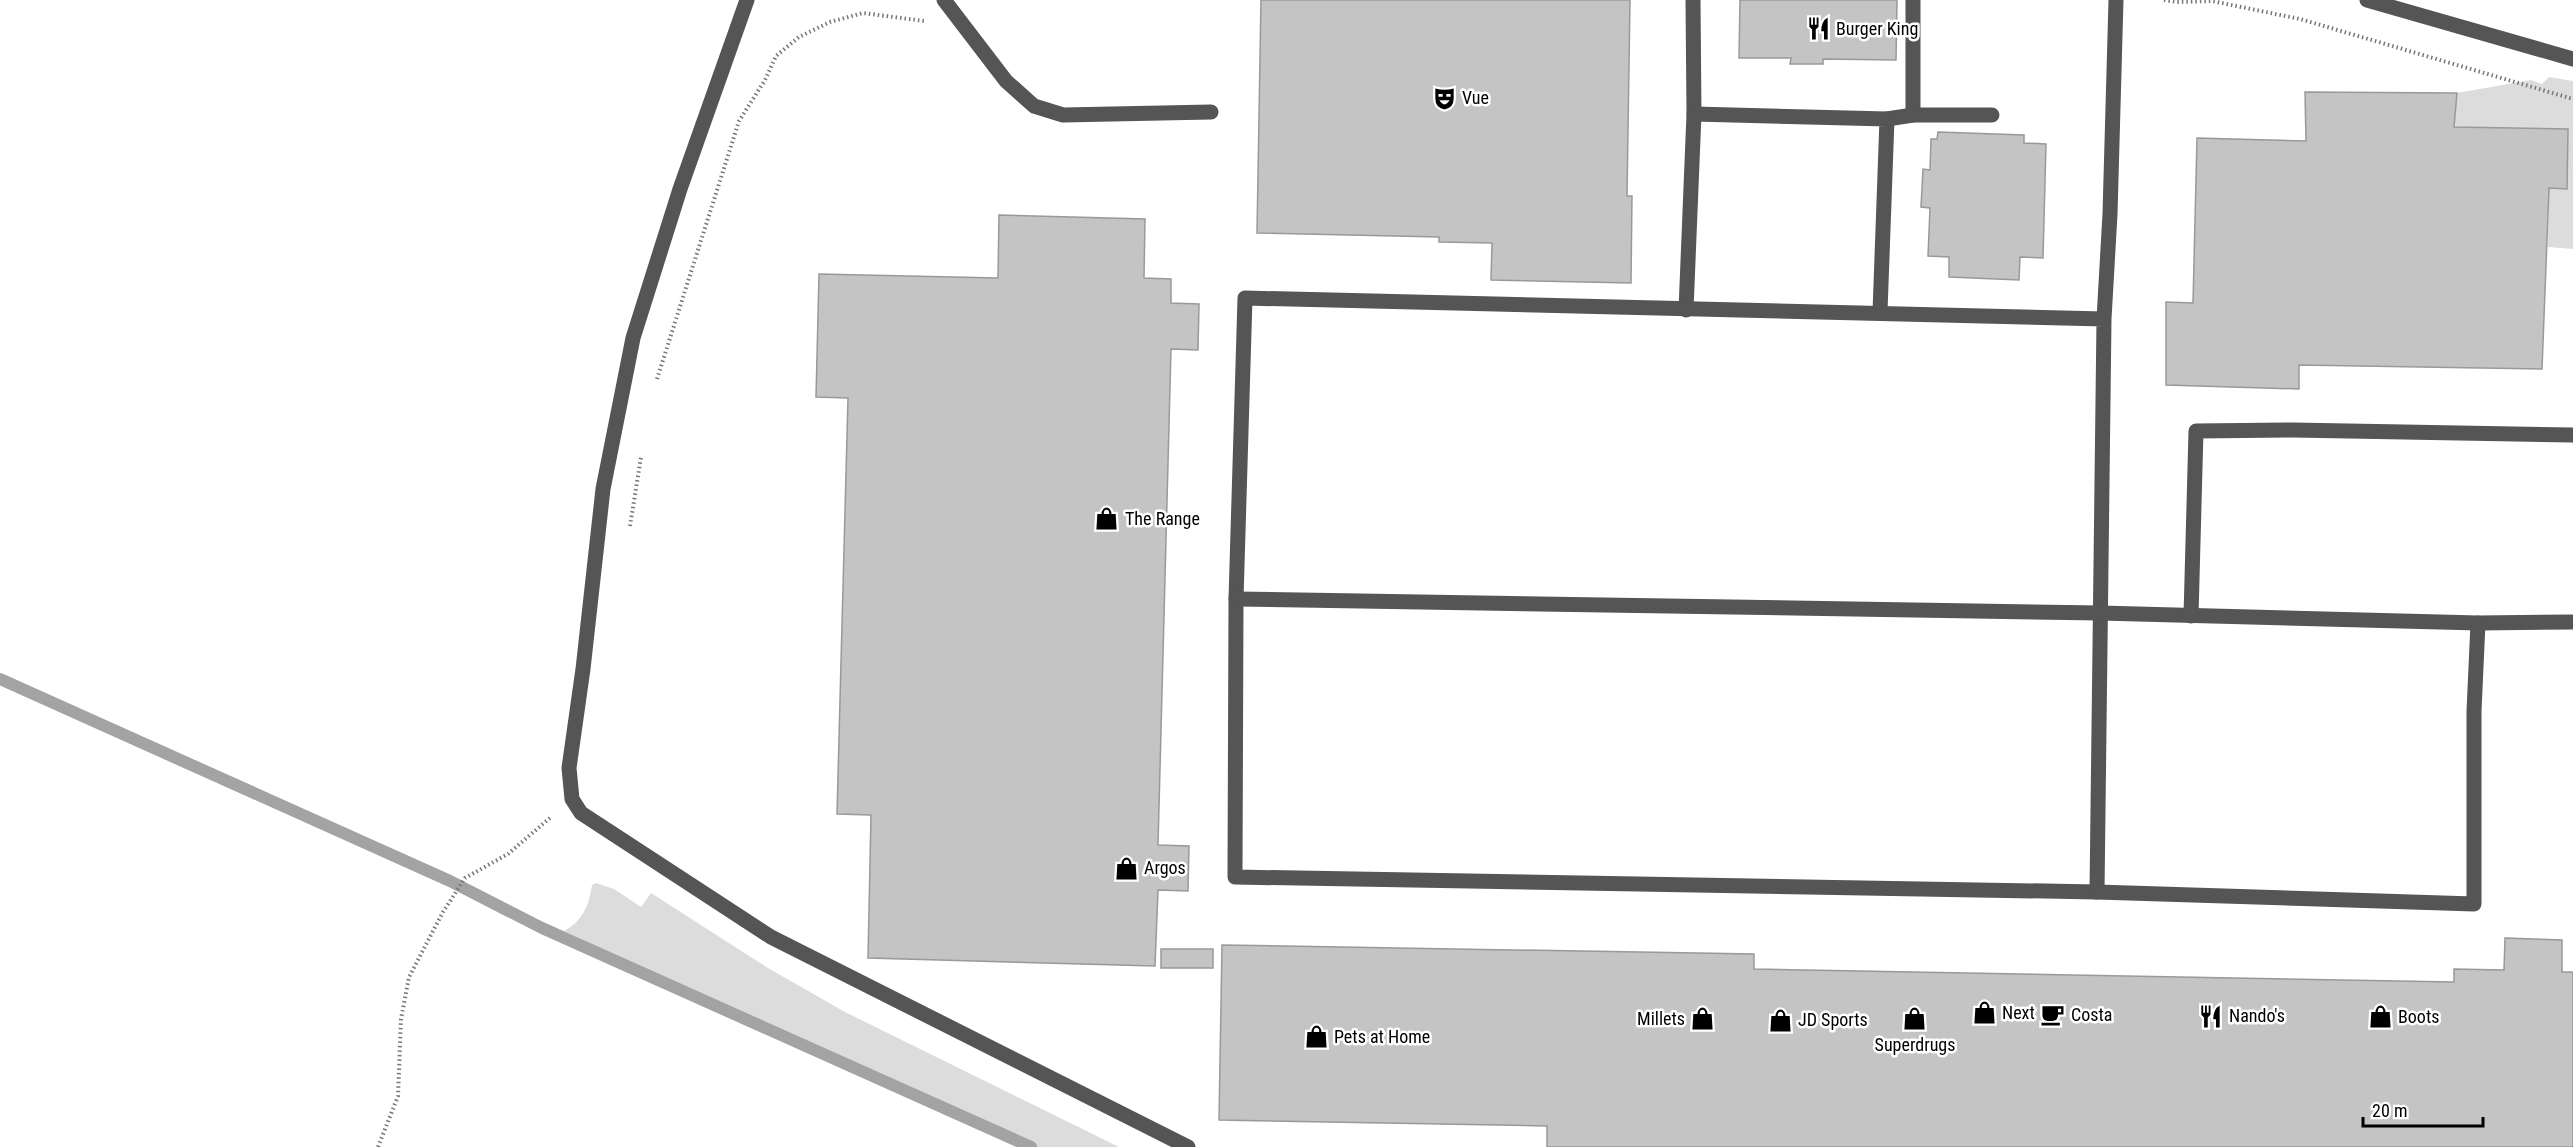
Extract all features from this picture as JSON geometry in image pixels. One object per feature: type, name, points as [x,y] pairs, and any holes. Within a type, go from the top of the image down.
[{"type":"street","points":[[747,0],[680,189],[633,338],[603,489],[583,669],[569,768],[572,799],[581,813],[771,937],[1188,1147]]},
{"type":"street","points":[[1686,310],[1694,114],[1693,0]]},
{"type":"street","points":[[1912,0],[1913,115]]},
{"type":"street","points":[[2097,892],[2104,320],[2110,214],[2115,0]]},
{"type":"street","points":[[2367,0],[2573,59]]},
{"type":"street","points":[[947,4],[1006,81],[1034,106],[1063,115],[1211,112]]},
{"type":"street","points":[[1694,114],[1887,119],[1913,115],[1992,115]]},
{"type":"street","points":[[1880,312],[1887,119]]},
{"type":"street","points":[[2104,320],[1880,312],[1686,310],[1245,298],[1236,599],[1235,877],[2097,892],[2474,904],[2474,711],[2478,623]]},
{"type":"street","points":[[2191,616],[2196,431],[2293,430],[2573,435]]},
{"type":"street","points":[[1236,599],[2100,613],[2478,623],[2573,622]]},
{"type":"path","points":[[2164,0],[2177,3],[2212,1],[2300,19],[2573,99]]},
{"type":"path","points":[[654,386],[739,121],[765,80],[776,56],[800,37],[830,22],[863,13],[924,21],[947,4]]},
{"type":"path","points":[[629,537],[642,455]]},
{"type":"path","points":[[378,1147],[398,1096],[401,1019],[409,977],[445,909],[465,878],[508,854],[572,799]]},
{"type":"shaded area","points":[[2549,77],[2573,81],[2573,249],[2548,247],[2549,188],[2567,189],[2568,129],[2454,127],[2457,93],[2531,80],[2542,84]]},
{"type":"shaded area","points":[[596,883],[614,889],[641,907],[651,893],[768,968],[845,1012],[1119,1147],[1028,1147],[564,931],[580,917],[587,906],[592,885]]},
{"type":"building","name":"Vue","points":[[1261,0],[1630,0],[1627,196],[1632,196],[1631,283],[1491,280],[1492,243],[1439,242],[1439,237],[1257,233]]},
{"type":"building","name":"Burger King","points":[[1740,0],[1897,0],[1896,60],[1823,59],[1823,64],[1790,64],[1791,58],[1739,58]]},
{"type":"building","points":[[2305,92],[2457,93],[2454,127],[2568,129],[2567,189],[2549,188],[2542,369],[2299,365],[2299,389],[2166,385],[2166,302],[2193,303],[2197,138],[2306,141]]},
{"type":"building","points":[[1938,132],[2024,135],[2024,143],[2046,144],[2043,258],[2020,257],[2019,280],[1949,277],[1949,257],[1928,256],[1930,208],[1921,207],[1923,169],[1930,170],[1931,139],[1937,139]]},
{"type":"building","points":[[999,215],[1145,219],[1144,278],[1171,279],[1171,303],[1199,304],[1198,350],[1171,349],[1158,845],[1189,846],[1188,891],[1158,890],[1155,966],[868,958],[871,815],[837,814],[848,398],[816,397],[819,274],[998,278]]},
{"type":"building","points":[[2505,938],[2562,940],[2562,972],[2573,972],[2573,1147],[1547,1147],[1547,1126],[1219,1120],[1222,945],[1754,954],[1754,969],[2454,982],[2454,969],[2504,970]]},
{"type":"building","points":[[1161,949],[1213,949],[1213,968],[1161,968]]},
{"type":"waterway","points":[[0,679],[450,881],[542,928],[1031,1147]]},
{"type":"place","name":"Burger King","points":[[1818,29]]},
{"type":"place","name":"Vue","points":[[1444,98]]},
{"type":"place","name":"The Range","points":[[1107,519]]},
{"type":"place","name":"Argos","points":[[1126,868]]},
{"type":"place","name":"Next","points":[[1984,1013]]},
{"type":"place","name":"Costa","points":[[2053,1015]]},
{"type":"place","name":"Nando's","points":[[2211,1016]]},
{"type":"place","name":"Boots","points":[[2380,1017]]},
{"type":"place","name":"Millets","points":[[1703,1019]]},
{"type":"place","name":"Superdrugs","points":[[1915,1019]]},
{"type":"place","name":"JD Sports","points":[[1780,1020]]},
{"type":"place","name":"Pets at Home","points":[[1316,1037]]}]
